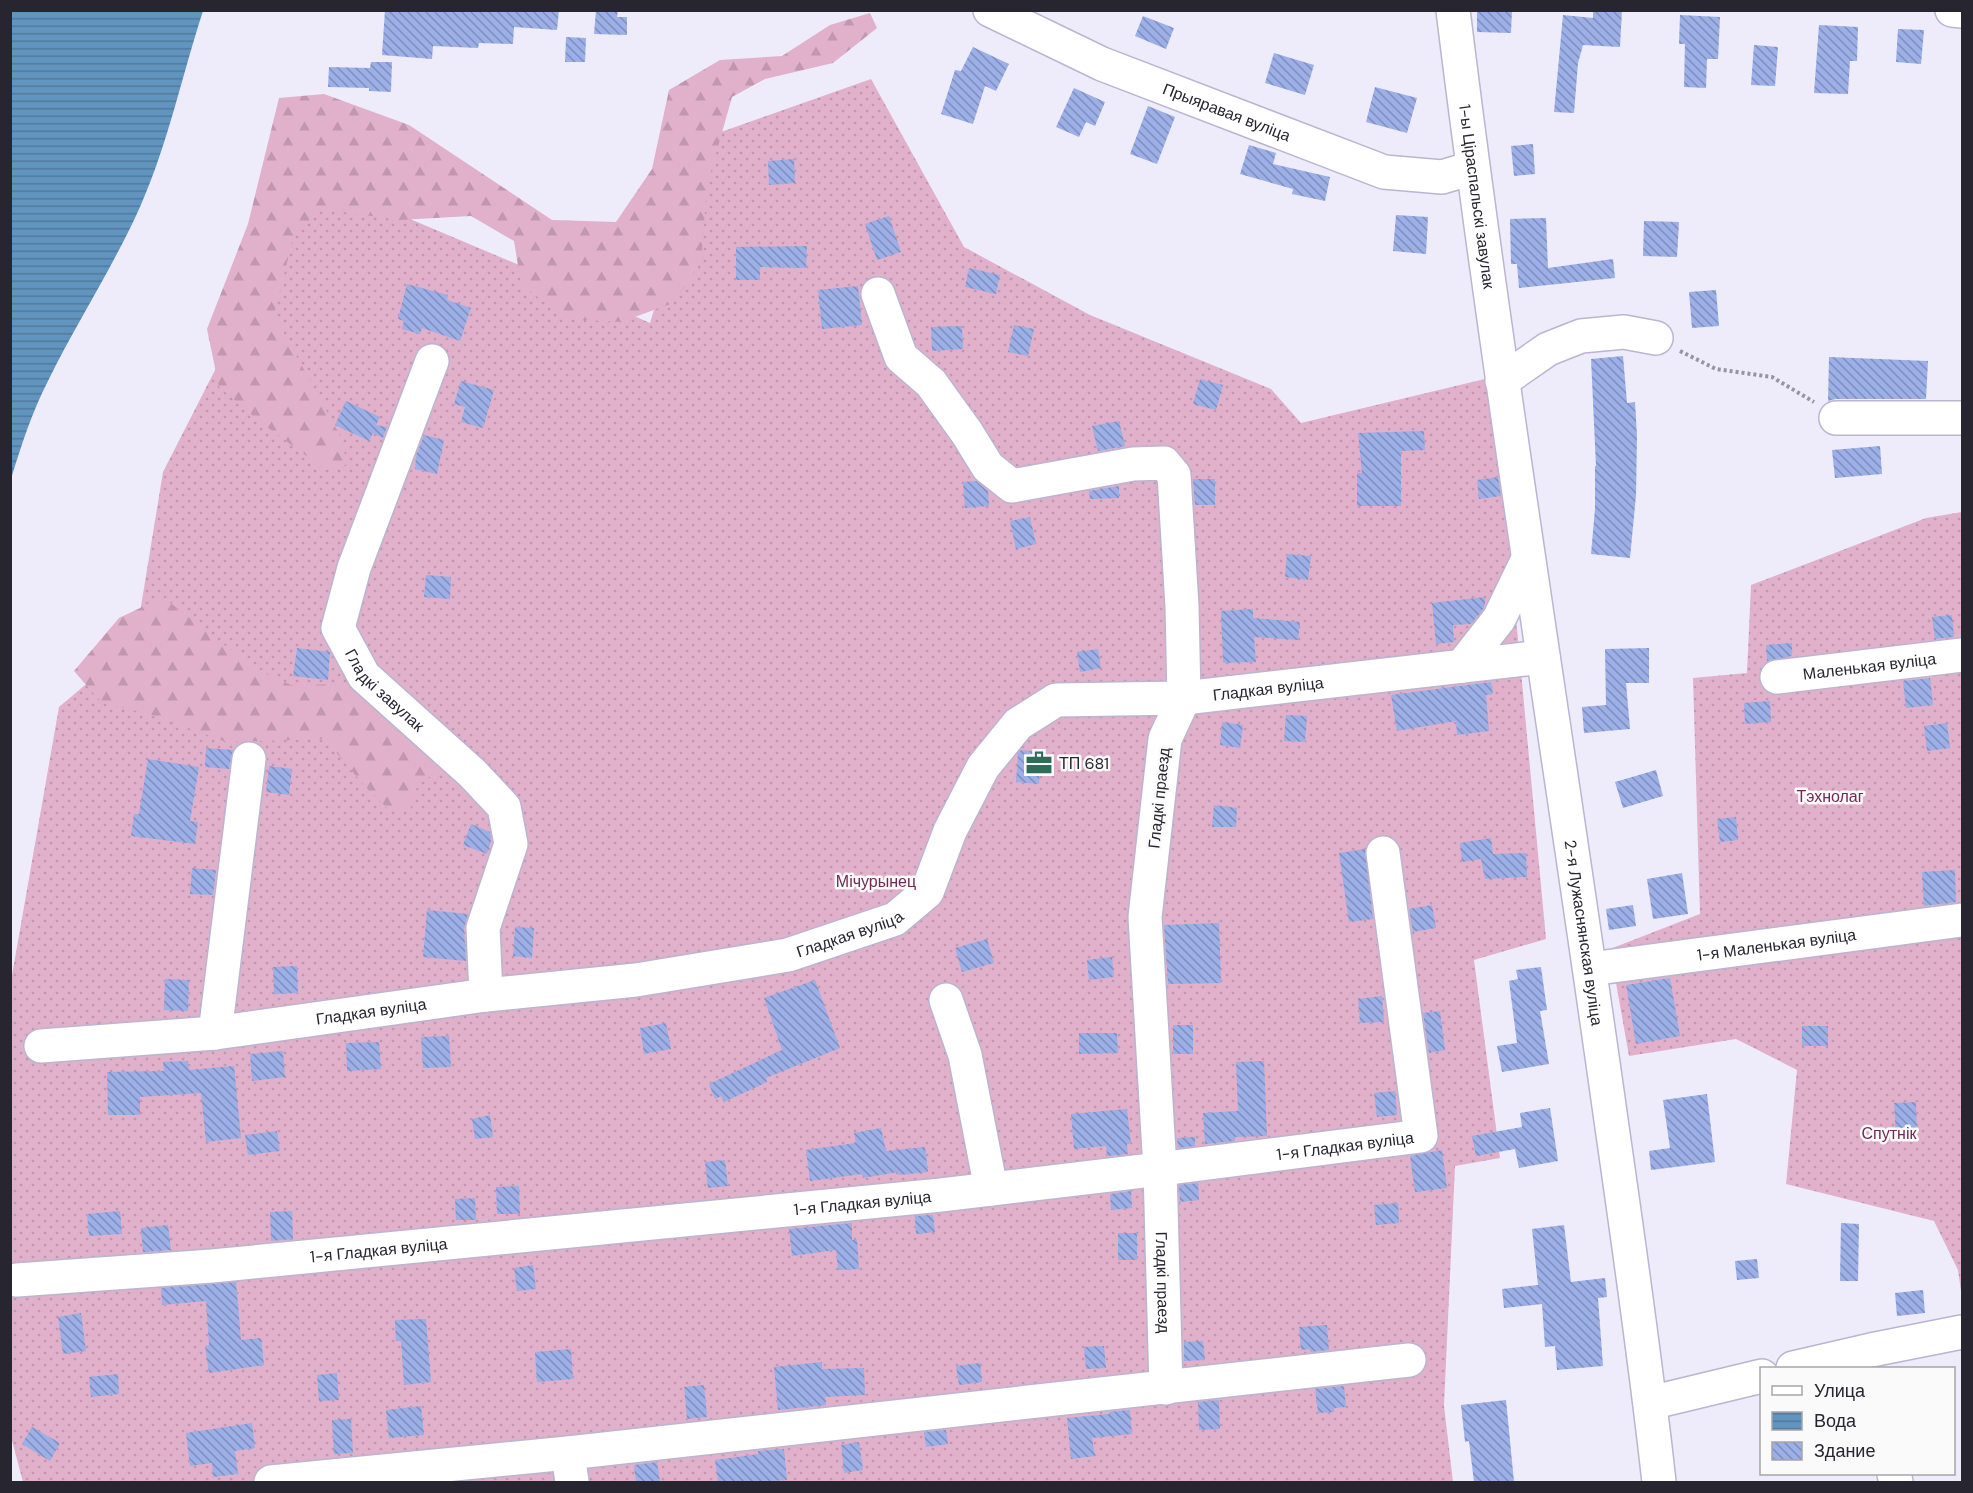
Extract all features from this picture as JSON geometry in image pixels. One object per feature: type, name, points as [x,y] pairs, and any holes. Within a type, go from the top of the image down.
[{"type":"street","name":"Прыяравая вуліца","points":[[990,10],[1102,64],[1384,172],[1442,177],[1472,168]]},
{"type":"street","name":"1-ы Ціраспальскі завулак","points":[[1453,10],[1472,168],[1502,381]]},
{"type":"street","points":[[1952,10],[1962,11]]},
{"type":"street","name":"Гладкі праезд","points":[[878,294],[902,357],[931,382],[988,467],[1012,486],[1133,464],[1164,463],[1174,474],[1182,606],[1184,698],[1165,739],[1145,917],[1160,1169],[1166,1388]]},
{"type":"street","points":[[1502,381],[1548,349],[1581,336],[1624,332],[1656,338]]},
{"type":"street","name":"Гладкі завулак","points":[[432,361],[354,567],[338,627],[364,676],[472,773],[504,807],[512,844],[483,928],[486,995]]},
{"type":"street","name":"2-я Лужаснянская вуліца","points":[[1502,381],[1590,969],[1659,1482]]},
{"type":"street","points":[[1836,418],[1962,418]]},
{"type":"street","points":[[1462,666],[1499,619],[1528,560]]},
{"type":"street","name":"Маленькая вуліца","points":[[1777,677],[1962,655]]},
{"type":"street","name":"Гладкая вуліца","points":[[41,1046],[214,1033],[486,995],[636,980],[788,955],[895,920],[927,892],[950,831],[983,767],[1018,724],[1056,700],[1184,698],[1542,657]]},
{"type":"street","points":[[214,1033],[249,759]]},
{"type":"street","name":"1-я Гладкая вуліца","points":[[17,1280],[212,1266],[991,1189],[1421,1136],[1383,853]]},
{"type":"street","name":"1-я Маленькая вуліца","points":[[1590,969],[1962,920]]},
{"type":"street","points":[[946,1000],[965,1055],[991,1189]]},
{"type":"street","points":[[1802,1367],[1873,1359],[1962,1332]]},
{"type":"street","points":[[271,1482],[570,1468],[1166,1388],[1409,1360]]},
{"type":"street","points":[[1650,1402],[1760,1376]]},
{"type":"path","points":[[1656,338],[1716,369],[1772,377],[1811,399],[1836,418]]},
{"type":"green space","points":[[870,13],[877,28],[833,63],[765,79],[732,97],[707,186],[701,263],[673,303],[621,322],[566,319],[521,284],[514,241],[471,216],[399,220],[323,209],[294,234],[274,315],[343,441],[346,465],[326,470],[260,422],[219,387],[207,329],[248,224],[279,98],[324,94],[409,125],[552,220],[616,222],[652,169],[669,90],[720,60],[782,56],[830,25]]},
{"type":"green space","name":"Мічурынец","points":[[871,79],[964,247],[1090,315],[1271,389],[1301,423],[1489,378],[1510,554],[1546,939],[1474,960],[1500,1158],[1455,1166],[1444,1406],[1453,1482],[23,1482],[11,1437],[11,981],[59,707],[135,643],[163,472],[313,178],[650,323],[707,137]]},
{"type":"green space","name":"Тэхнолаг","points":[[1962,512],[1962,1298],[1958,1270],[1934,1221],[1786,1184],[1797,1070],[1736,1039],[1629,1056],[1610,949],[1700,914],[1693,678],[1747,673],[1751,585],[1926,518]]},
{"type":"green space","points":[[163,597],[220,642],[266,674],[291,685],[345,684],[419,739],[449,772],[419,780],[410,810],[388,809],[362,783],[325,739],[226,742],[156,716],[101,702],[74,671],[119,618]]},
{"type":"water","points":[[11,10],[203,11],[167,134],[150,183],[118,251],[42,393],[27,429],[11,479]]},
{"type":"building","points":[[385,10],[559,10],[557,30],[514,27],[513,44],[479,43],[478,48],[433,46],[432,59],[382,55]]},
{"type":"building","points":[[596,10],[618,10],[617,17],[627,17],[627,35],[594,34]]},
{"type":"building","points":[[1477,10],[1512,10],[1511,33],[1477,32]]},
{"type":"building","points":[[1593,10],[1622,10],[1620,47],[1583,45],[1578,63],[1574,113],[1554,112],[1563,15],[1593,18]]},
{"type":"building","points":[[1680,15],[1720,17],[1718,59],[1707,59],[1706,88],[1684,87],[1685,44],[1679,44]]},
{"type":"building","points":[[1143,16],[1174,28],[1166,49],[1135,36]]},
{"type":"building","points":[[1819,25],[1858,27],[1857,61],[1850,61],[1848,94],[1814,93]]},
{"type":"building","points":[[1898,29],[1924,30],[1921,64],[1896,62]]},
{"type":"building","points":[[566,37],[586,38],[585,62],[565,62]]},
{"type":"building","points":[[1754,45],[1778,47],[1775,86],[1751,85]]},
{"type":"building","points":[[973,47],[1009,64],[996,91],[985,86],[973,124],[941,114],[955,70],[961,71]]},
{"type":"building","points":[[1274,53],[1314,65],[1305,95],[1265,83]]},
{"type":"building","points":[[371,62],[392,62],[391,92],[369,91],[369,88],[328,87],[329,67],[370,68]]},
{"type":"building","points":[[1375,87],[1417,98],[1407,133],[1366,122]]},
{"type":"building","points":[[1074,88],[1105,102],[1095,126],[1086,122],[1079,137],[1056,127]]},
{"type":"building","points":[[1148,106],[1175,117],[1157,164],[1130,154]]},
{"type":"building","points":[[1533,144],[1535,174],[1514,176],[1511,146]]},
{"type":"building","points":[[1249,145],[1276,153],[1273,164],[1330,177],[1325,201],[1292,194],[1293,189],[1240,174]]},
{"type":"building","points":[[794,159],[795,183],[769,185],[768,161]]},
{"type":"building","points":[[1396,215],[1428,217],[1426,254],[1393,251]]},
{"type":"building","points":[[889,216],[901,252],[877,260],[865,224]]},
{"type":"building","points":[[1546,218],[1548,268],[1613,259],[1615,278],[1519,288],[1517,264],[1511,264],[1510,219]]},
{"type":"building","points":[[1644,221],[1679,222],[1677,257],[1643,256]]},
{"type":"building","points":[[807,246],[806,268],[760,267],[760,280],[736,280],[736,247]]},
{"type":"building","points":[[969,268],[1000,275],[996,294],[965,287]]},
{"type":"building","points":[[407,284],[448,295],[447,300],[471,308],[460,341],[422,328],[420,334],[402,329],[404,321],[398,319]]},
{"type":"building","points":[[858,286],[862,325],[822,329],[818,290]]},
{"type":"building","points":[[1716,290],[1719,326],[1692,328],[1689,292]]},
{"type":"building","points":[[1014,325],[1034,329],[1028,356],[1008,352]]},
{"type":"building","points":[[962,326],[963,349],[932,351],[931,327]]},
{"type":"building","points":[[1623,356],[1627,403],[1635,402],[1637,436],[1636,495],[1630,558],[1591,554],[1596,466],[1591,359]]},
{"type":"building","points":[[1829,357],[1928,361],[1926,399],[1836,399],[1828,401]]},
{"type":"building","points":[[1200,379],[1223,385],[1216,410],[1193,404]]},
{"type":"building","points":[[461,381],[494,390],[483,428],[461,422],[465,407],[454,404]]},
{"type":"building","points":[[346,401],[380,417],[376,425],[387,427],[383,438],[373,433],[369,441],[335,425]]},
{"type":"building","points":[[1119,421],[1125,446],[1098,451],[1092,426]]},
{"type":"building","points":[[1424,431],[1425,450],[1401,451],[1401,506],[1357,506],[1357,473],[1362,473],[1358,433]]},
{"type":"building","points":[[424,435],[444,440],[437,474],[415,469],[416,456]]},
{"type":"building","points":[[1880,446],[1882,474],[1835,478],[1832,450]]},
{"type":"building","points":[[1498,477],[1501,496],[1479,499],[1477,480]]},
{"type":"building","points":[[1193,479],[1215,479],[1215,505],[1195,505]]},
{"type":"building","points":[[976,481],[988,491],[989,506],[965,508],[963,482]]},
{"type":"building","points":[[1119,486],[1119,498],[1090,499],[1089,491]]},
{"type":"building","points":[[1030,517],[1036,544],[1016,549],[1010,521]]},
{"type":"building","points":[[1287,554],[1311,556],[1308,580],[1285,577]]},
{"type":"building","points":[[426,575],[451,577],[450,599],[424,597]]},
{"type":"building","points":[[1485,597],[1483,609],[1471,624],[1453,625],[1454,642],[1436,644],[1432,603]]},
{"type":"building","points":[[1253,609],[1253,618],[1300,622],[1298,640],[1254,637],[1256,662],[1223,663],[1221,611]]},
{"type":"building","points":[[1952,615],[1954,637],[1935,639],[1932,617]]},
{"type":"building","points":[[1792,643],[1792,656],[1767,661],[1766,645]]},
{"type":"building","points":[[297,648],[330,652],[328,680],[293,676]]},
{"type":"building","points":[[1649,648],[1649,683],[1626,683],[1630,729],[1584,733],[1582,707],[1606,705],[1605,649]]},
{"type":"building","points":[[1098,649],[1101,668],[1080,672],[1077,652]]},
{"type":"building","points":[[1930,678],[1933,705],[1906,708],[1903,681]]},
{"type":"building","points":[[1491,682],[1493,694],[1486,695],[1489,731],[1457,735],[1456,721],[1397,731],[1391,695]]},
{"type":"building","points":[[1770,701],[1771,722],[1745,724],[1744,703]]},
{"type":"building","points":[[1286,715],[1307,716],[1305,742],[1284,741]]},
{"type":"building","points":[[1222,722],[1243,725],[1240,748],[1220,745]]},
{"type":"building","points":[[1947,723],[1950,748],[1927,751],[1924,726]]},
{"type":"building","points":[[206,748],[233,750],[229,769],[205,767]]},
{"type":"building","points":[[1021,750],[1041,752],[1039,784],[1016,782],[1018,753]]},
{"type":"building","points":[[148,759],[199,767],[190,821],[198,822],[195,844],[131,836],[134,814],[139,814]]},
{"type":"building","points":[[269,766],[292,769],[289,795],[266,792]]},
{"type":"building","points":[[1656,770],[1663,796],[1623,808],[1615,782]]},
{"type":"building","points":[[1214,805],[1237,808],[1236,827],[1212,827]]},
{"type":"building","points":[[1736,817],[1738,840],[1720,842],[1717,819]]},
{"type":"building","points":[[471,824],[490,832],[491,841],[487,854],[463,845]]},
{"type":"building","points":[[1491,838],[1493,854],[1526,853],[1527,877],[1485,879],[1481,859],[1462,862],[1460,843]]},
{"type":"building","points":[[1365,849],[1373,919],[1349,922],[1339,853]]},
{"type":"building","points":[[192,868],[216,870],[213,895],[190,894]]},
{"type":"building","points":[[1955,870],[1956,902],[1924,906],[1922,872]]},
{"type":"building","points":[[1682,873],[1688,914],[1653,919],[1647,879]]},
{"type":"building","points":[[1432,905],[1436,928],[1413,932],[1409,909]]},
{"type":"building","points":[[1633,905],[1636,926],[1609,930],[1606,909]]},
{"type":"building","points":[[427,910],[468,914],[464,929],[466,961],[423,957]]},
{"type":"building","points":[[1219,923],[1221,983],[1168,984],[1164,925]]},
{"type":"building","points":[[515,927],[534,928],[532,958],[513,956]]},
{"type":"building","points":[[987,939],[994,963],[962,972],[955,948]]},
{"type":"building","points":[[1112,957],[1114,977],[1089,980],[1087,960]]},
{"type":"building","points":[[297,966],[298,993],[274,994],[273,967]]},
{"type":"building","points":[[1541,967],[1547,1010],[1540,1011],[1549,1064],[1502,1072],[1497,1046],[1517,1043],[1509,981],[1518,979],[1516,970]]},
{"type":"building","points":[[1670,978],[1680,1036],[1636,1044],[1626,985]]},
{"type":"building","points":[[165,979],[189,980],[188,1011],[164,1010]]},
{"type":"building","points":[[815,980],[840,1048],[766,1078],[767,1082],[724,1102],[721,1096],[715,1099],[709,1084],[782,1050],[764,998]]},
{"type":"building","points":[[1382,996],[1384,1022],[1360,1023],[1358,999]]},
{"type":"building","points":[[1440,1011],[1445,1050],[1429,1053],[1423,1013]]},
{"type":"building","points":[[666,1023],[671,1049],[644,1054],[640,1028]]},
{"type":"building","points":[[1173,1025],[1193,1025],[1193,1054],[1173,1054]]},
{"type":"building","points":[[1802,1026],[1828,1026],[1828,1046],[1802,1046]]},
{"type":"building","points":[[1079,1033],[1117,1033],[1118,1053],[1079,1054]]},
{"type":"building","points":[[449,1036],[451,1067],[423,1068],[421,1037]]},
{"type":"building","points":[[379,1042],[381,1069],[347,1071],[346,1043]]},
{"type":"building","points":[[283,1051],[285,1077],[252,1081],[250,1054]]},
{"type":"building","points":[[188,1061],[189,1070],[234,1066],[241,1138],[206,1142],[201,1093],[140,1097],[140,1115],[108,1115],[107,1072],[164,1071],[163,1062]]},
{"type":"building","points":[[1264,1061],[1267,1136],[1235,1137],[1235,1141],[1205,1144],[1203,1113],[1238,1111],[1236,1062]]},
{"type":"building","points":[[1395,1091],[1397,1115],[1377,1117],[1374,1093]]},
{"type":"building","points":[[1707,1094],[1715,1162],[1651,1170],[1649,1151],[1670,1148],[1663,1100]]},
{"type":"building","points":[[1916,1102],[1917,1135],[1896,1136],[1894,1103]]},
{"type":"building","points":[[1550,1108],[1558,1161],[1519,1168],[1515,1149],[1476,1156],[1472,1136],[1522,1127],[1520,1113]]},
{"type":"building","points":[[1127,1109],[1131,1144],[1127,1144],[1128,1154],[1107,1156],[1106,1146],[1074,1149],[1071,1114]]},
{"type":"building","points":[[490,1115],[493,1137],[475,1139],[472,1119]]},
{"type":"building","points":[[881,1128],[886,1151],[925,1147],[928,1172],[899,1175],[898,1172],[863,1178],[862,1174],[810,1181],[806,1150],[856,1143],[854,1133]]},
{"type":"building","points":[[277,1131],[280,1151],[248,1155],[245,1135]]},
{"type":"building","points":[[1195,1137],[1195,1146],[1178,1148],[1177,1138]]},
{"type":"building","points":[[1442,1150],[1447,1188],[1415,1192],[1410,1156]]},
{"type":"building","points":[[725,1160],[728,1186],[708,1188],[705,1162]]},
{"type":"building","points":[[1198,1183],[1199,1200],[1180,1202],[1179,1185]]},
{"type":"building","points":[[519,1186],[520,1214],[497,1214],[496,1187]]},
{"type":"building","points":[[1131,1191],[1132,1208],[1111,1210],[1110,1194]]},
{"type":"building","points":[[475,1198],[476,1220],[456,1220],[455,1199]]},
{"type":"building","points":[[1398,1203],[1399,1223],[1376,1225],[1374,1205]]},
{"type":"building","points":[[120,1211],[122,1234],[89,1236],[87,1214]]},
{"type":"building","points":[[292,1211],[293,1239],[271,1241],[270,1212]]},
{"type":"building","points":[[933,1215],[935,1232],[916,1234],[915,1216]]},
{"type":"building","points":[[852,1223],[852,1240],[857,1240],[859,1269],[838,1270],[836,1250],[792,1256],[789,1229]]},
{"type":"building","points":[[1841,1223],[1859,1224],[1858,1281],[1840,1281]]},
{"type":"building","points":[[168,1225],[171,1250],[143,1252],[141,1228]]},
{"type":"building","points":[[1564,1225],[1571,1282],[1605,1278],[1607,1297],[1598,1298],[1603,1366],[1557,1370],[1555,1346],[1545,1347],[1542,1304],[1504,1308],[1502,1289],[1538,1285],[1532,1229]]},
{"type":"building","points":[[1118,1233],[1137,1233],[1137,1260],[1118,1260]]},
{"type":"building","points":[[1757,1259],[1759,1278],[1737,1280],[1735,1261]]},
{"type":"building","points":[[533,1265],[536,1289],[517,1291],[514,1268]]},
{"type":"building","points":[[236,1282],[241,1340],[261,1338],[264,1365],[209,1373],[205,1346],[209,1345],[206,1301],[162,1305],[161,1288]]},
{"type":"building","points":[[1923,1290],[1925,1313],[1897,1316],[1895,1293]]},
{"type":"building","points":[[81,1313],[86,1351],[63,1354],[58,1317]]},
{"type":"building","points":[[426,1319],[431,1382],[404,1385],[401,1341],[396,1341],[395,1320]]},
{"type":"building","points":[[1327,1325],[1329,1350],[1310,1352],[1310,1349],[1301,1350],[1299,1327]]},
{"type":"building","points":[[1203,1341],[1205,1360],[1184,1361],[1184,1342]]},
{"type":"building","points":[[1104,1346],[1106,1368],[1086,1369],[1084,1347]]},
{"type":"building","points":[[571,1349],[573,1379],[537,1382],[535,1352]]},
{"type":"building","points":[[822,1362],[822,1369],[864,1368],[865,1395],[825,1397],[826,1405],[778,1410],[774,1367]]},
{"type":"building","points":[[980,1363],[982,1382],[959,1385],[956,1366]]},
{"type":"building","points":[[337,1373],[339,1400],[319,1401],[317,1375]]},
{"type":"building","points":[[118,1374],[119,1394],[91,1397],[89,1377]]},
{"type":"building","points":[[704,1385],[707,1417],[687,1419],[684,1387]]},
{"type":"building","points":[[1344,1386],[1346,1407],[1334,1408],[1334,1412],[1318,1413],[1315,1389]]},
{"type":"building","points":[[1219,1400],[1220,1429],[1199,1430],[1198,1402]]},
{"type":"building","points":[[1506,1400],[1514,1482],[1474,1482],[1469,1441],[1465,1442],[1461,1405]]},
{"type":"building","points":[[421,1406],[424,1435],[389,1438],[386,1410]]},
{"type":"building","points":[[1130,1410],[1132,1434],[1092,1438],[1095,1456],[1071,1459],[1067,1418]]},
{"type":"building","points":[[351,1419],[353,1453],[334,1454],[332,1420]]},
{"type":"building","points":[[252,1423],[255,1448],[235,1451],[238,1474],[213,1477],[212,1463],[190,1466],[186,1433]]},
{"type":"building","points":[[32,1427],[60,1443],[50,1461],[22,1444]]},
{"type":"building","points":[[946,1430],[948,1444],[926,1447],[924,1432]]},
{"type":"building","points":[[859,1442],[863,1470],[844,1473],[841,1445]]},
{"type":"building","points":[[784,1449],[787,1480],[718,1482],[715,1460],[758,1454],[758,1451]]},
{"type":"building","points":[[657,1462],[660,1482],[636,1482],[634,1465]]},
{"type":"place","name":"ТП 681","points":[[1039,763]]},
{"type":"park label","name":"Спутнік","points":[[1889,1133]]}]
